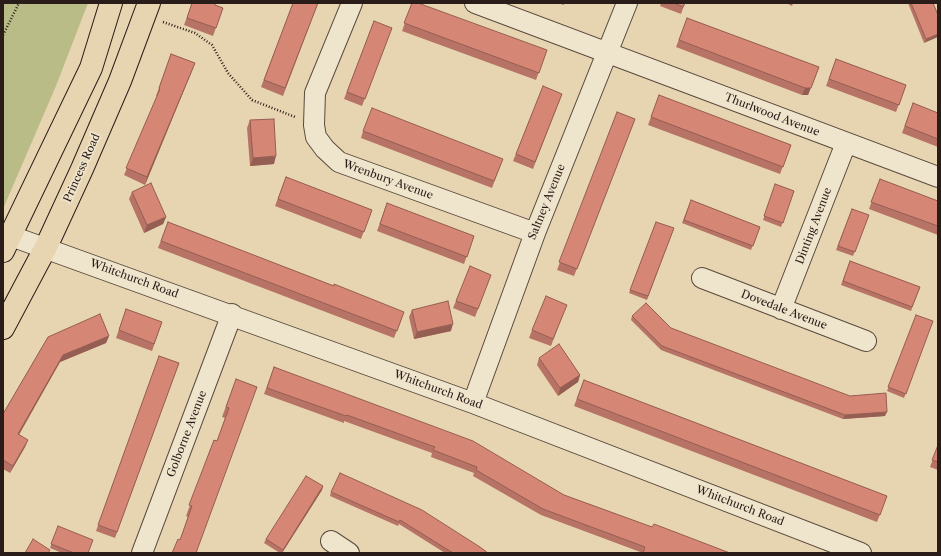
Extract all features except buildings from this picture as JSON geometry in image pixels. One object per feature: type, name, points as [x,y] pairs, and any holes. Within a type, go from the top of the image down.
[{"type":"highway","points":[[7,244],[91,68],[111,3]]},
{"type":"highway","name":"Princess Road","points":[[3,328],[46,247],[102,123],[147,9]]},
{"type":"street","name":"Wrenbury Avenue","points":[[352,3],[315,93],[314,125],[316,137],[325,149],[339,162],[535,233]]},
{"type":"street","points":[[475,3],[607,53]]},
{"type":"street","name":"Saltney Avenue","points":[[473,403],[535,233],[627,3]]},
{"type":"street","name":"Thurlwood Avenue","points":[[607,53],[938,177]]},
{"type":"street","name":"Dinting Avenue","points":[[781,309],[846,143]]},
{"type":"street","name":"Whitchurch Road","points":[[7,244],[46,247],[232,314],[473,403],[861,553]]},
{"type":"street","name":"Dovedale Avenue","points":[[702,278],[866,341]]},
{"type":"street","name":"Golborne Avenue","points":[[142,553],[232,314]]},
{"type":"street","points":[[331,542],[349,553]]},
{"type":"path","points":[[3,35],[19,3]]},
{"type":"path","points":[[147,9],[195,33],[212,45],[228,73],[252,100],[314,125]]},
{"type":"green space","points":[[3,3],[88,3],[56,86],[3,209]]}]
